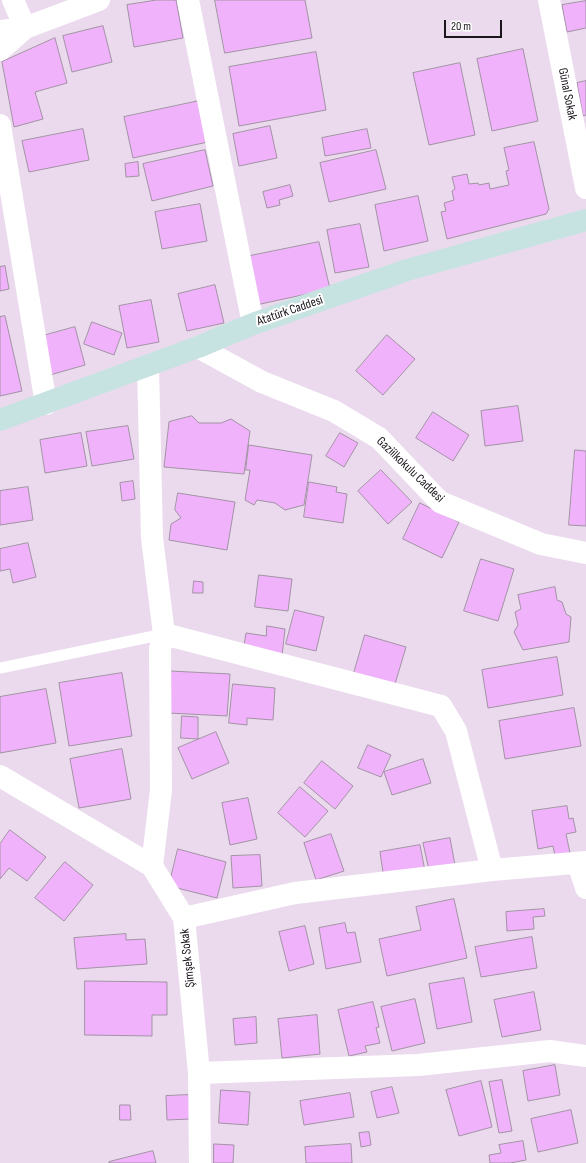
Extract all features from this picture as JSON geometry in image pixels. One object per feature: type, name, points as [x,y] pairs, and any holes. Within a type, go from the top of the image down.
[{"type":"street","points":[[13,0],[25,28]]},
{"type":"street","points":[[0,31],[25,28],[99,0]]},
{"type":"street","points":[[188,0],[253,324]]},
{"type":"street","name":"Günal Sokak","points":[[549,0],[586,188]]},
{"type":"street","points":[[0,50],[25,28]]},
{"type":"street","points":[[0,125],[46,404]]},
{"type":"street","name":"Atatürk Caddesi","points":[[0,420],[148,366],[253,324],[407,270],[586,220]]},
{"type":"street","name":"Gaziilkokulu Caddesi","points":[[198,347],[262,382],[334,411],[379,438],[440,502],[541,544],[586,553]]},
{"type":"street","points":[[148,366],[152,538],[164,634],[160,649],[161,790],[152,866]]},
{"type":"street","points":[[164,634],[441,706],[456,731],[492,870]]},
{"type":"street","name":"Şimşek Sokak","points":[[0,776],[152,866],[184,918],[199,1073],[200,1163]]},
{"type":"street","points":[[184,918],[295,892],[492,870],[582,863],[586,888]]},
{"type":"street","points":[[199,1073],[418,1065],[550,1051],[586,1056]]},
{"type":"lane","points":[[0,668],[164,634]]},
{"type":"building","points":[[157,0],[176,0],[183,38],[134,47],[127,5]]},
{"type":"building","points":[[215,0],[305,0],[312,38],[225,53]]},
{"type":"building","points":[[586,1],[586,28],[567,32],[562,5]]},
{"type":"building","points":[[103,26],[112,62],[72,72],[63,36]]},
{"type":"building","points":[[55,38],[67,83],[35,92],[43,119],[14,127],[2,62]]},
{"type":"building","points":[[523,49],[538,121],[492,131],[477,59]]},
{"type":"building","points":[[316,52],[326,110],[239,126],[229,67]]},
{"type":"building","points":[[460,63],[475,135],[429,145],[413,73]]},
{"type":"building","points":[[586,81],[586,115],[583,116],[577,83]]},
{"type":"building","points":[[199,101],[208,142],[133,158],[124,117]]},
{"type":"building","points":[[270,126],[277,158],[239,166],[233,134]]},
{"type":"building","points":[[83,129],[89,160],[29,172],[22,141]]},
{"type":"building","points":[[367,129],[371,148],[325,156],[322,138]]},
{"type":"building","points":[[534,142],[549,209],[546,214],[447,239],[441,212],[446,211],[444,203],[454,200],[452,191],[455,189],[452,177],[467,174],[469,184],[478,183],[479,185],[489,183],[490,189],[509,185],[506,171],[509,170],[504,148]]},
{"type":"building","points":[[205,150],[213,186],[152,201],[143,164]]},
{"type":"building","points":[[376,150],[386,189],[329,202],[320,163]]},
{"type":"building","points":[[138,162],[139,176],[126,177],[125,164]]},
{"type":"building","points":[[290,185],[293,196],[279,200],[280,205],[267,208],[263,192]]},
{"type":"building","points":[[418,196],[428,241],[384,251],[375,205]]},
{"type":"building","points":[[200,204],[207,241],[162,249],[155,212]]},
{"type":"building","points":[[360,224],[369,267],[335,273],[327,230]]},
{"type":"building","points":[[319,242],[330,289],[256,305],[245,257]]},
{"type":"building","points":[[5,266],[9,289],[0,291],[0,267]]},
{"type":"building","points":[[215,285],[224,323],[187,331],[178,294]]},
{"type":"building","points":[[151,300],[159,342],[127,348],[119,306]]},
{"type":"building","points":[[5,316],[22,391],[0,396],[0,317]]},
{"type":"building","points":[[92,322],[122,333],[114,355],[84,344]]},
{"type":"building","points":[[75,327],[85,365],[50,375],[39,337]]},
{"type":"building","points":[[387,335],[415,359],[383,395],[356,371]]},
{"type":"building","points":[[518,406],[523,441],[485,446],[481,411]]},
{"type":"building","points":[[433,412],[469,435],[453,461],[416,438]]},
{"type":"building","points":[[192,416],[199,423],[221,423],[231,419],[250,431],[244,474],[164,467],[169,422]]},
{"type":"building","points":[[128,426],[134,459],[92,466],[86,432]]},
{"type":"building","points":[[81,433],[87,466],[45,473],[40,440]]},
{"type":"building","points":[[340,433],[358,443],[344,467],[326,456]]},
{"type":"building","points":[[249,445],[312,455],[304,505],[285,510],[275,503],[257,500],[254,505],[245,500],[250,470],[246,470]]},
{"type":"building","points":[[575,450],[586,451],[586,526],[569,525]]},
{"type":"building","points":[[381,470],[412,502],[388,524],[358,491]]},
{"type":"building","points":[[133,481],[135,499],[122,501],[120,483]]},
{"type":"building","points":[[309,482],[337,487],[336,492],[347,494],[343,523],[304,517]]},
{"type":"building","points":[[28,487],[33,520],[0,525],[0,491]]},
{"type":"building","points":[[178,493],[235,502],[227,550],[169,540],[171,524],[181,518],[175,510]]},
{"type":"building","points":[[420,503],[459,522],[442,558],[403,539]]},
{"type":"building","points":[[28,543],[36,577],[13,583],[10,569],[0,571],[0,549]]},
{"type":"building","points":[[481,559],[514,569],[498,621],[464,611]]},
{"type":"building","points":[[259,575],[292,579],[288,611],[255,607]]},
{"type":"building","points":[[194,581],[203,582],[203,593],[193,593]]},
{"type":"building","points":[[555,587],[557,600],[562,602],[566,614],[571,617],[569,642],[523,650],[514,632],[518,625],[515,612],[521,609],[518,595]]},
{"type":"building","points":[[295,610],[324,617],[316,651],[286,644]]},
{"type":"building","points":[[267,626],[285,629],[282,656],[243,652],[246,633],[266,636]]},
{"type":"building","points":[[365,635],[406,647],[395,684],[354,673]]},
{"type":"building","points":[[557,657],[563,695],[488,708],[482,670]]},
{"type":"building","points":[[170,671],[230,674],[227,716],[168,713]]},
{"type":"building","points":[[122,673],[132,736],[69,746],[59,683]]},
{"type":"building","points":[[233,684],[275,688],[273,720],[247,718],[247,725],[229,723]]},
{"type":"building","points":[[46,689],[56,743],[0,753],[0,697]]},
{"type":"building","points":[[574,708],[581,746],[505,759],[499,721]]},
{"type":"building","points":[[182,716],[198,717],[198,739],[181,738]]},
{"type":"building","points":[[216,732],[229,763],[192,779],[178,748]]},
{"type":"building","points":[[368,745],[391,755],[381,777],[358,768]]},
{"type":"building","points":[[122,749],[131,799],[79,808],[70,759]]},
{"type":"building","points":[[423,759],[431,783],[392,795],[384,772]]},
{"type":"building","points":[[322,761],[353,786],[335,809],[304,783]]},
{"type":"building","points":[[300,787],[328,811],[305,837],[278,813]]},
{"type":"building","points":[[248,798],[257,839],[230,845],[222,803]]},
{"type":"building","points":[[567,806],[569,819],[573,818],[576,832],[566,834],[570,853],[555,856],[553,846],[538,849],[532,811]]},
{"type":"building","points":[[10,830],[46,857],[27,881],[9,868],[0,879],[0,844]]},
{"type":"building","points":[[331,834],[344,871],[316,880],[304,843]]},
{"type":"building","points":[[450,838],[455,865],[429,870],[423,843]]},
{"type":"building","points":[[420,845],[425,871],[384,879],[380,852]]},
{"type":"building","points":[[178,849],[226,862],[217,898],[169,886]]},
{"type":"building","points":[[260,855],[262,886],[233,888],[231,856]]},
{"type":"building","points":[[65,862],[93,885],[64,921],[35,898]]},
{"type":"building","points":[[454,899],[467,958],[387,976],[379,939],[421,930],[416,907]]},
{"type":"building","points":[[544,909],[545,916],[533,917],[534,929],[507,931],[506,912]]},
{"type":"building","points":[[345,923],[347,933],[355,932],[361,962],[326,969],[319,928]]},
{"type":"building","points":[[305,926],[314,964],[289,971],[279,932]]},
{"type":"building","points":[[126,934],[126,940],[145,939],[147,964],[77,969],[74,938]]},
{"type":"building","points":[[532,937],[537,968],[481,977],[475,947]]},
{"type":"building","points":[[464,978],[472,1022],[437,1029],[429,984]]},
{"type":"building","points":[[85,981],[167,982],[167,1015],[152,1015],[152,1036],[85,1035]]},
{"type":"building","points":[[534,992],[541,1030],[502,1037],[494,1000]]},
{"type":"building","points":[[415,999],[425,1043],[392,1051],[381,1007]]},
{"type":"building","points":[[373,1002],[379,1027],[376,1028],[380,1043],[365,1046],[367,1052],[349,1056],[338,1010]]},
{"type":"building","points":[[317,1015],[320,1054],[282,1058],[278,1019]]},
{"type":"building","points":[[256,1017],[257,1043],[235,1045],[233,1019]]},
{"type":"building","points":[[555,1065],[560,1095],[528,1101],[523,1071]]},
{"type":"building","points":[[502,1080],[512,1131],[499,1133],[489,1082]]},
{"type":"building","points":[[481,1081],[492,1127],[459,1136],[446,1090]]},
{"type":"building","points":[[392,1087],[399,1113],[377,1118],[371,1092]]},
{"type":"building","points":[[221,1090],[250,1092],[248,1125],[219,1123]]},
{"type":"building","points":[[350,1093],[354,1117],[304,1125],[300,1101]]},
{"type":"building","points":[[189,1095],[190,1119],[167,1120],[166,1096]]},
{"type":"building","points":[[120,1105],[130,1105],[131,1120],[120,1120]]},
{"type":"building","points":[[571,1110],[578,1143],[538,1152],[531,1119]]},
{"type":"building","points":[[369,1132],[371,1145],[361,1147],[359,1133]]},
{"type":"building","points":[[523,1141],[526,1160],[510,1163],[490,1163],[489,1155],[501,1153],[499,1145]]},
{"type":"building","points":[[214,1144],[234,1145],[233,1163],[214,1163]]},
{"type":"building","points":[[351,1144],[352,1163],[306,1163],[305,1147]]},
{"type":"building","points":[[153,1151],[156,1163],[109,1163],[109,1162]]}]
